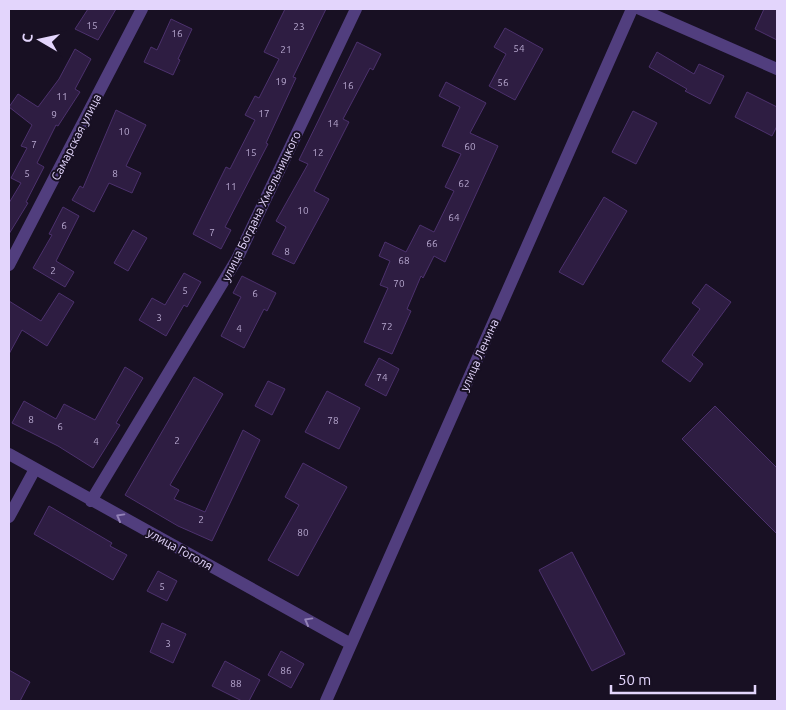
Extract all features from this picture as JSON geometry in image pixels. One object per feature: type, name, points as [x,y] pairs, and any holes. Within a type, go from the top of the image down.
[{"type":"street","name":"Самарская улица","points":[[9,265],[13,246],[142,9]]},
{"type":"street","name":"улица Богдана Хмельницкого","points":[[91,500],[237,259],[356,9]]},
{"type":"street","name":"улица Ленина","points":[[326,701],[632,9]]},
{"type":"street","points":[[640,9],[777,70]]},
{"type":"street","name":"улица Гоголя","points":[[9,454],[351,644]]},
{"type":"street","points":[[9,517],[35,469]]},
{"type":"building","points":[[88,9],[116,9],[98,40],[75,29]]},
{"type":"building","points":[[285,9],[326,9],[293,77],[296,78],[266,143],[268,144],[225,227],[231,230],[221,249],[193,234],[226,167],[230,169],[255,120],[245,115],[255,96],[259,98],[279,59],[264,52]]},
{"type":"building","points":[[764,9],[777,9],[777,40],[755,29]]},
{"type":"building","points":[[171,19],[192,29],[173,75],[144,62],[151,47],[157,50]]},
{"type":"building","points":[[505,28],[543,49],[515,100],[489,86],[506,54],[494,47]]},
{"type":"building","points":[[357,42],[381,54],[373,70],[370,68],[343,119],[349,122],[314,191],[329,199],[294,264],[272,254],[286,227],[276,221],[308,164],[299,160]]},
{"type":"building","points":[[75,49],[91,59],[75,89],[80,92],[58,126],[56,125],[37,163],[44,167],[26,202],[28,203],[9,234],[9,203],[21,183],[11,178],[27,148],[21,146],[32,125],[9,107],[18,94],[38,107],[59,79]]},
{"type":"building","points":[[657,52],[694,74],[699,64],[724,76],[710,104],[685,91],[687,89],[649,67]]},
{"type":"building","points":[[446,82],[486,103],[470,133],[498,146],[445,262],[434,256],[423,278],[421,276],[407,309],[411,311],[392,354],[364,342],[388,288],[380,285],[390,261],[379,256],[385,242],[406,252],[420,225],[434,232],[454,191],[445,187],[461,154],[442,146],[460,107],[439,96]]},
{"type":"building","points":[[747,92],[777,107],[777,126],[772,136],[735,117]]},
{"type":"building","points":[[116,110],[146,125],[126,166],[141,173],[132,193],[109,183],[94,212],[72,200],[80,186],[83,188]]},
{"type":"building","points":[[633,111],[657,123],[636,164],[612,152]]},
{"type":"building","points":[[604,197],[627,211],[583,285],[559,272]]},
{"type":"building","points":[[63,207],[79,216],[56,261],[74,272],[65,287],[33,268],[52,235],[49,234]]},
{"type":"building","points":[[133,230],[147,238],[128,271],[114,263]]},
{"type":"building","points":[[184,273],[201,282],[187,307],[184,305],[166,336],[139,320],[152,298],[165,305]]},
{"type":"building","points":[[242,276],[276,293],[267,311],[264,309],[244,348],[221,336],[241,297],[233,293]]},
{"type":"building","points":[[706,284],[731,302],[692,355],[703,364],[690,382],[662,361],[700,309],[692,303]]},
{"type":"building","points":[[59,293],[74,302],[47,346],[22,330],[9,354],[9,301],[41,321]]},
{"type":"building","points":[[379,358],[399,369],[386,396],[365,385]]},
{"type":"building","points":[[125,367],[143,378],[116,423],[120,425],[93,468],[58,446],[12,423],[24,401],[56,419],[64,404],[95,420]]},
{"type":"building","points":[[194,377],[223,394],[170,485],[179,490],[174,499],[205,512],[243,430],[260,440],[212,541],[178,526],[125,495]]},
{"type":"building","points":[[268,381],[285,389],[272,415],[255,406]]},
{"type":"building","points":[[327,391],[360,408],[339,449],[305,432]]},
{"type":"building","points":[[715,406],[777,468],[777,534],[682,439]]},
{"type":"building","points":[[303,463],[347,487],[298,576],[268,560],[299,505],[285,497]]},
{"type":"building","points":[[49,506],[112,543],[110,546],[127,555],[113,580],[34,534]]},
{"type":"building","points":[[572,552],[625,654],[592,671],[539,570]]},
{"type":"building","points":[[158,571],[177,581],[167,601],[147,591]]},
{"type":"building","points":[[162,623],[186,634],[173,663],[150,652]]},
{"type":"building","points":[[281,651],[304,664],[291,688],[268,675]]},
{"type":"building","points":[[225,661],[260,680],[249,701],[242,701],[212,686]]},
{"type":"building","points":[[9,670],[30,682],[20,701],[9,701]]}]
